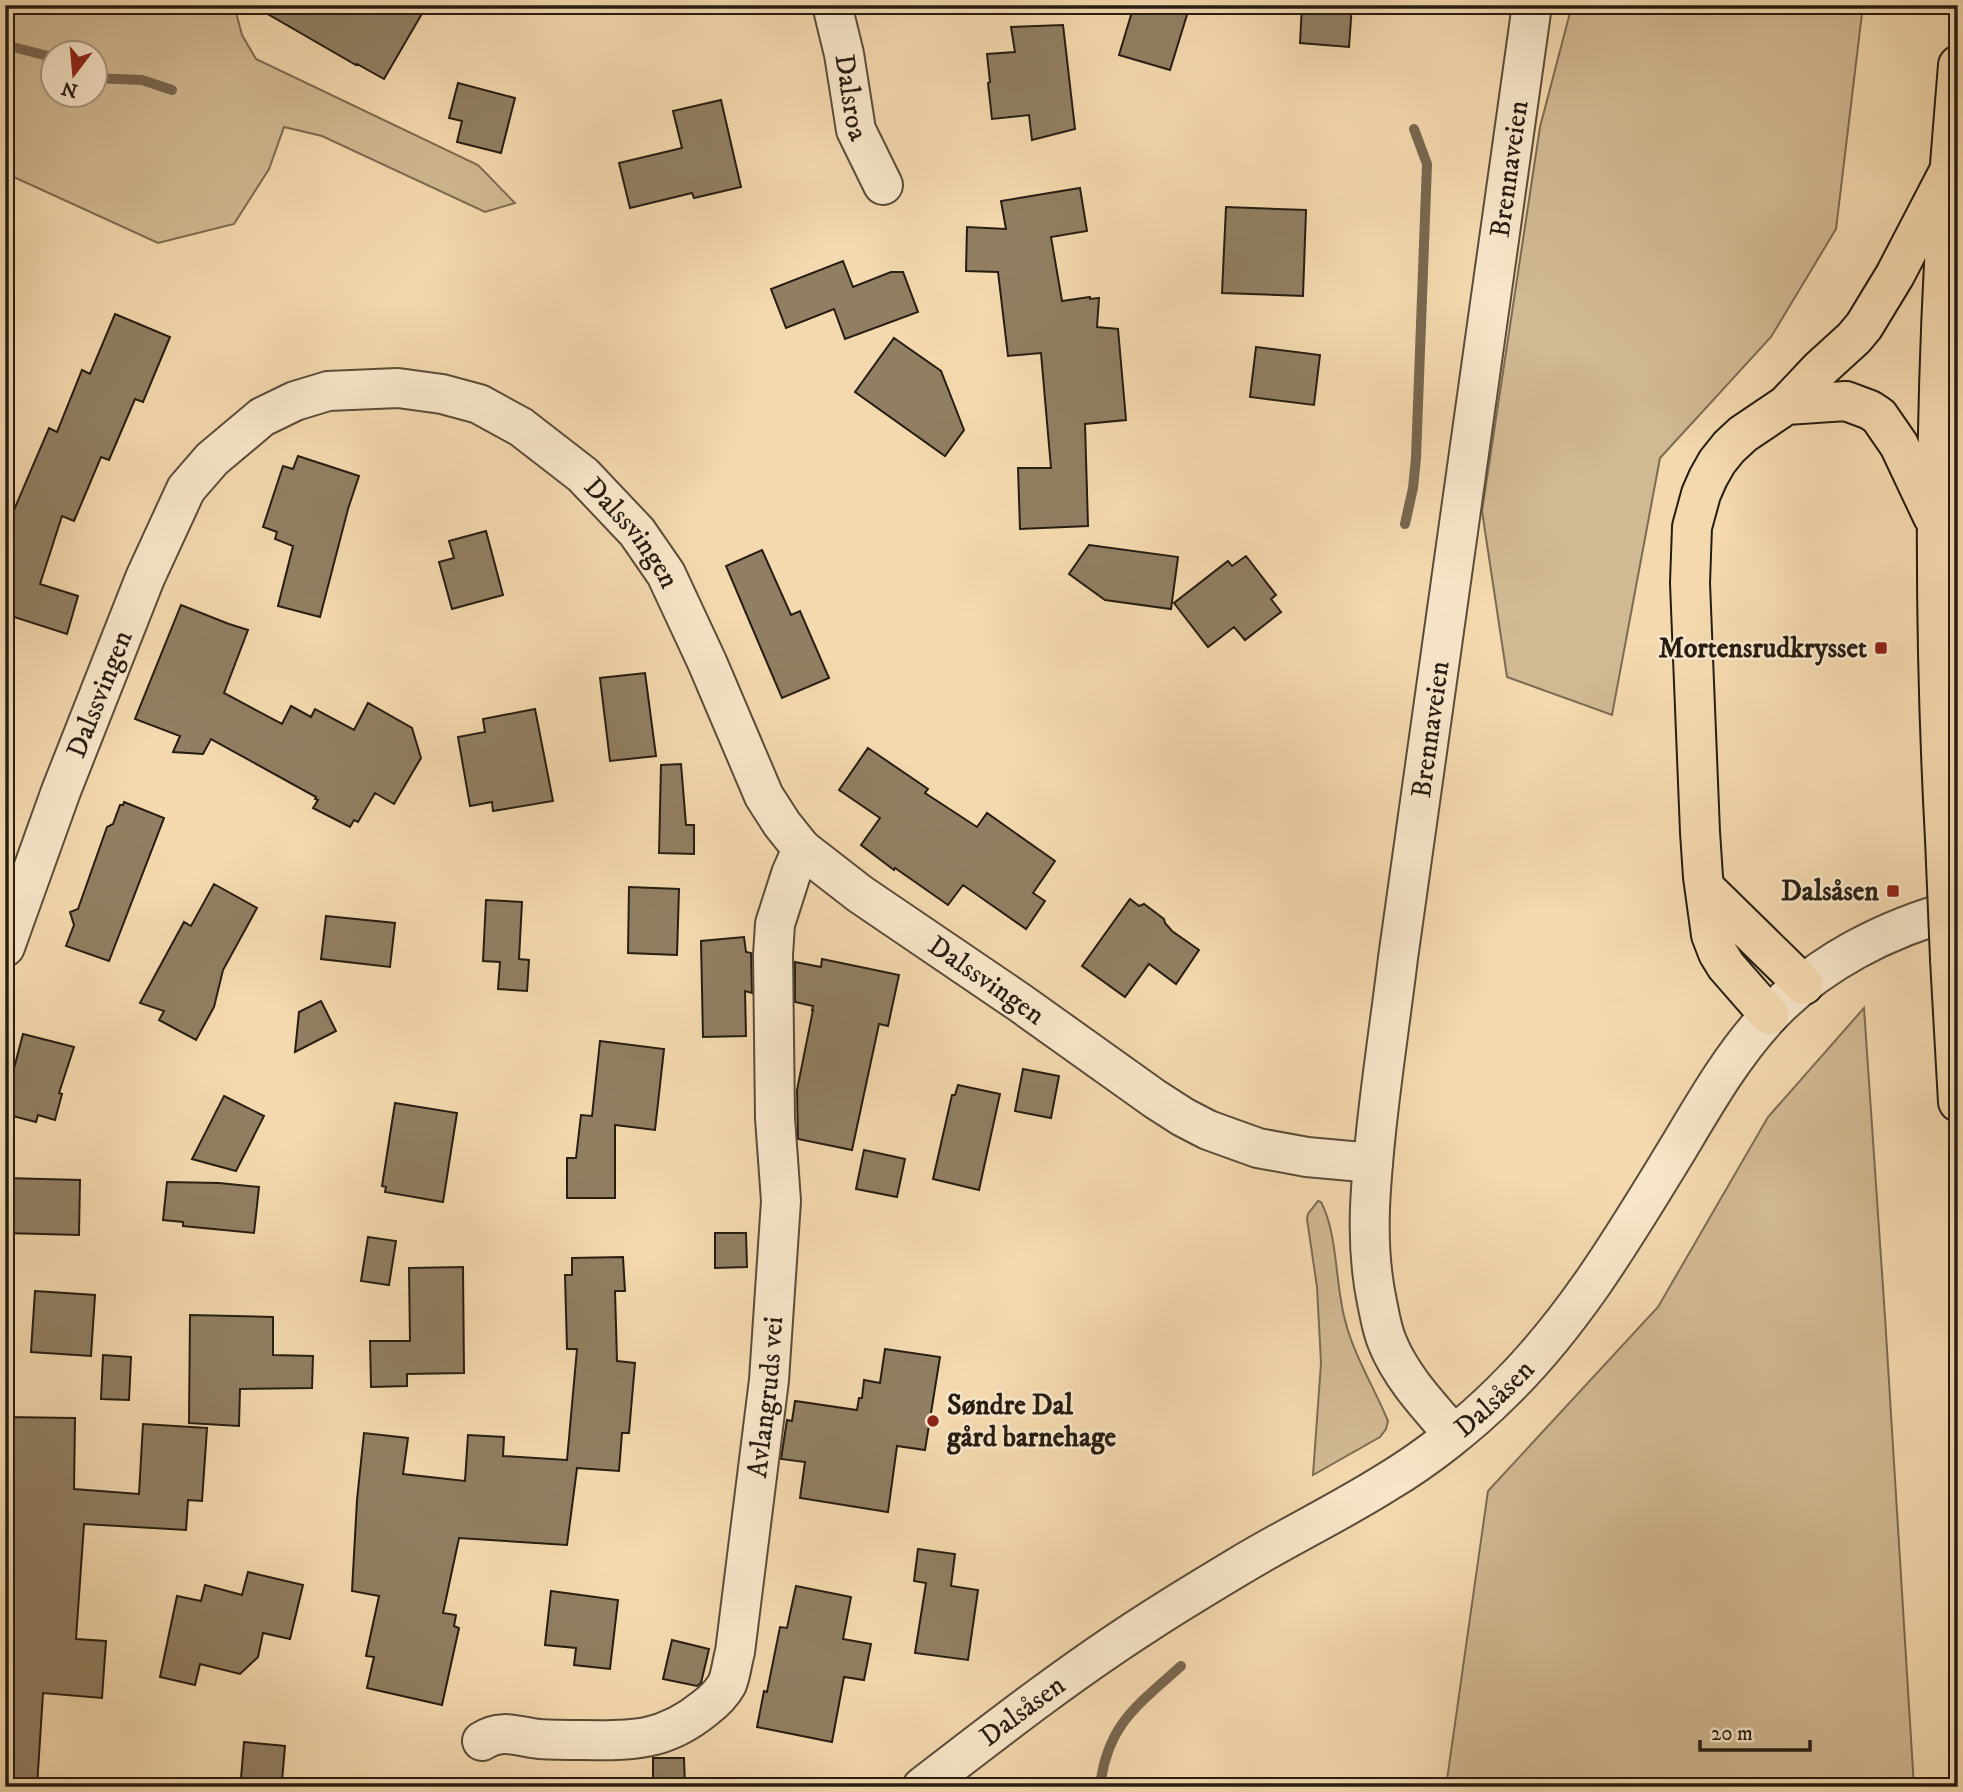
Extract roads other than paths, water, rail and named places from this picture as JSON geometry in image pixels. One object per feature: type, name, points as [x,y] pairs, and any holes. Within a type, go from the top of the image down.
[{"type":"highway","points":[[1958,65],[1948,173],[1939,385],[1937,526],[1937,641],[1958,1102]]},
{"type":"highway","points":[[1769,1015],[1738,982],[1718,953],[1712,935],[1700,832],[1690,583],[1692,527],[1701,494],[1717,462],[1729,447],[1743,434],[1786,405],[1819,369],[1854,338],[1895,275],[1948,173]]},
{"type":"highway","points":[[1786,405],[1846,401],[1879,416],[1891,431],[1937,526]]},
{"type":"highway","points":[[1706,889],[1804,985]]},
{"type":"street","name":"Dalsroa","points":[[832,5],[844,54],[856,130],[883,185]]},
{"type":"street","name":"Brennaveien","points":[[1453,1434],[1409,1381],[1387,1341],[1375,1294],[1371,1264],[1369,1205],[1398,958],[1532,5]]},
{"type":"street","name":"Dalssvingen","points":[[5,947],[61,791],[145,578],[187,489],[212,458],[262,417],[295,401],[328,391],[398,388],[442,394],[479,404],[521,426],[583,475],[637,532],[666,574],[708,662],[764,796],[802,849],[860,894],[1155,1099],[1192,1121],[1233,1140],[1282,1153],[1373,1163]]},
{"type":"street","name":"Avlangruds vei","points":[[482,1741],[501,1733],[538,1739],[626,1741],[651,1737],[678,1726],[699,1713],[713,1702],[727,1683],[735,1652],[769,1380],[781,1201],[775,1118],[775,925],[802,849]]},
{"type":"street","name":"Dalsåsen","points":[[922,1787],[1013,1717],[1145,1624],[1250,1559],[1390,1481],[1503,1392],[1604,1269],[1703,1108],[1769,1015],[1843,956],[1885,934],[1958,909]]},
{"type":"waterway","points":[[5,45],[38,53]]},
{"type":"waterway","points":[[108,79],[142,80],[172,90]]},
{"type":"waterway","points":[[1405,524],[1416,458],[1427,164],[1414,129]]},
{"type":"waterway","points":[[1100,1787],[1104,1765],[1117,1731],[1138,1705],[1181,1666]]},
{"type":"place","name":"Mortensrudkrysset","points":[[1881,648]]},
{"type":"place","name":"Dalsåsen","points":[[1893,891]]},
{"type":"place","name":"Søndre Dal gård barnehage","points":[[933,1421]]}]
